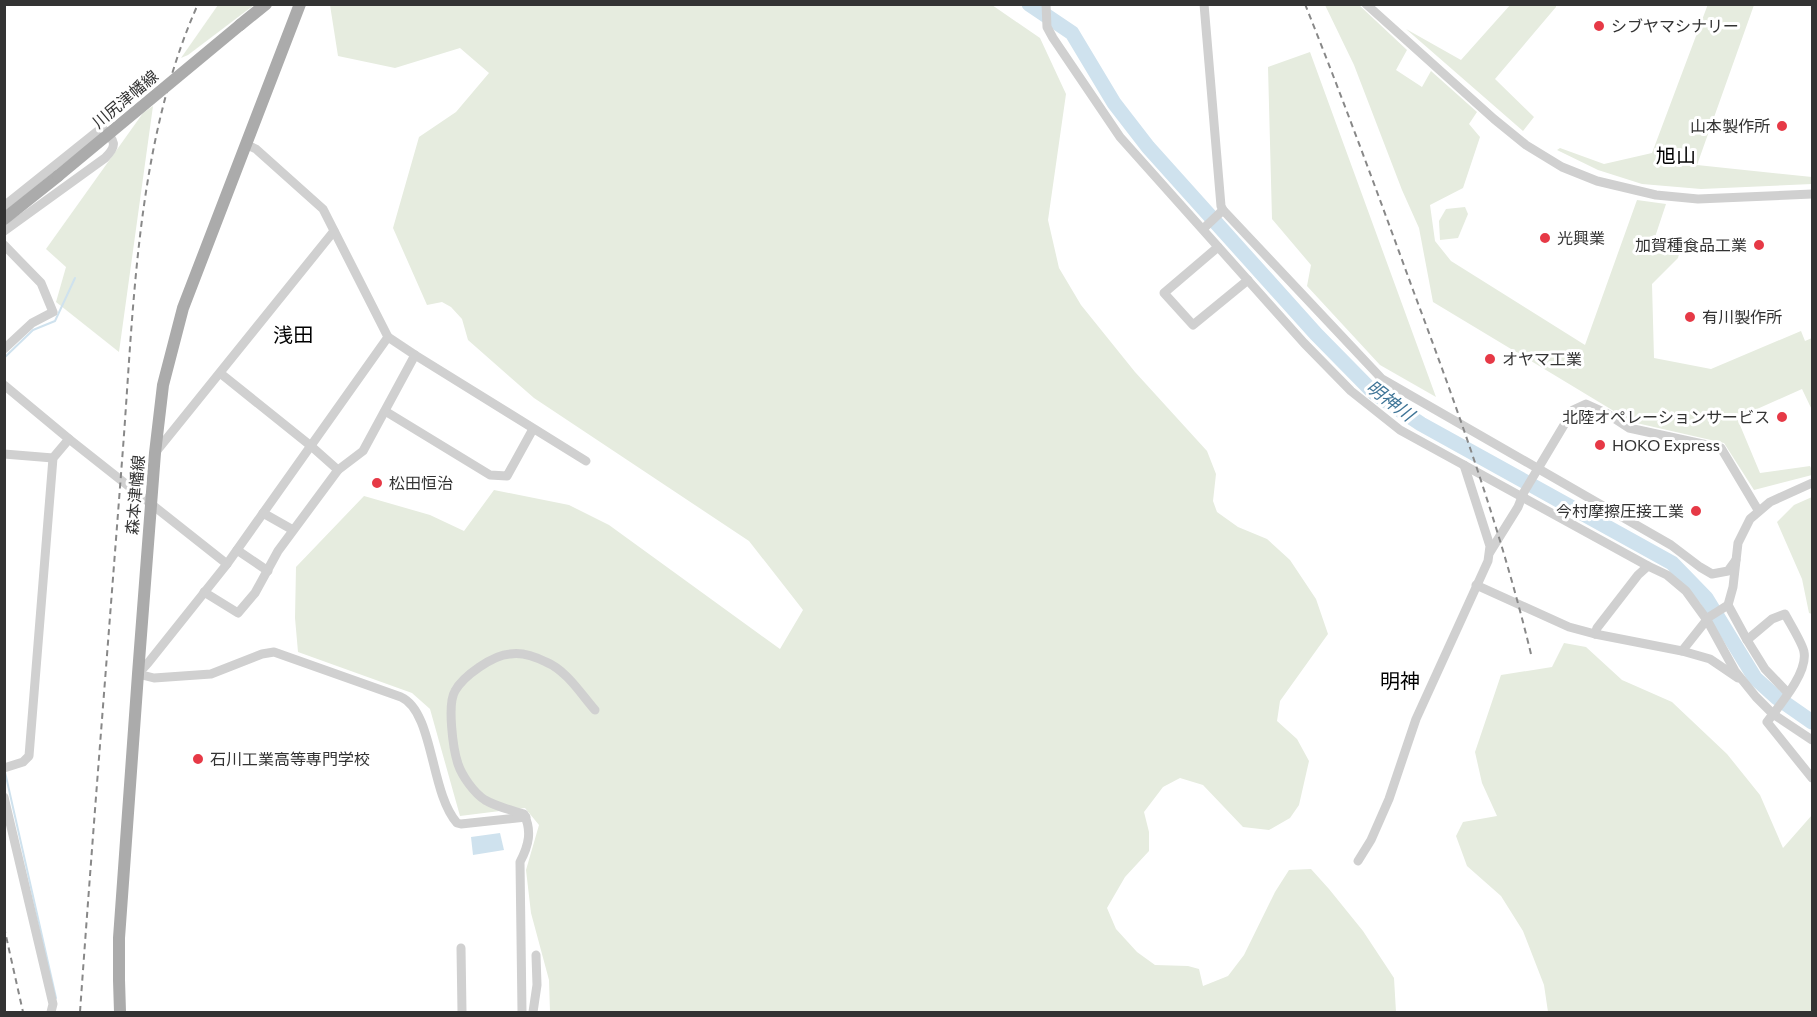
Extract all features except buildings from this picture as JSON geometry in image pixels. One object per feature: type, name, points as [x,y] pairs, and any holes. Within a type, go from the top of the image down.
[{"type":"main road","name":"川尻津幡線","points":[[4,219],[266,4]]},
{"type":"main road","name":"森本津幡線","points":[[120,1012],[119,938],[151,503],[163,385],[183,308],[300,4]]},
{"type":"street","points":[[1204,4],[1221,213],[1382,379],[1535,472],[1671,545],[1712,574],[1728,571],[1736,560]]},
{"type":"street","points":[[1366,4],[1494,119],[1526,145],[1562,167],[1597,181],[1656,195],[1698,199],[1812,194]]},
{"type":"street","points":[[1046,5],[1047,27],[1053,38],[1120,138],[1351,391],[1400,430],[1667,575],[1686,591],[1708,619],[1740,677],[1756,698],[1812,740]]},
{"type":"street","points":[[4,206],[99,130],[103,129],[112,138],[114,144],[112,150],[105,158],[4,231]]},
{"type":"street","points":[[247,145],[256,149],[323,209],[388,337],[585,461]]},
{"type":"street","points":[[1204,228],[1221,213]]},
{"type":"street","points":[[155,453],[334,231]]},
{"type":"street","points":[[4,245],[42,284],[53,312],[32,323],[4,349]]},
{"type":"street","points":[[1218,247],[1164,293],[1193,325],[1248,280]]},
{"type":"street","points":[[388,337],[227,564],[138,674],[154,678],[211,674],[262,654],[274,652],[401,697],[411,704],[422,723],[428,737],[432,764],[439,786],[448,810],[457,823],[526,817]]},
{"type":"street","points":[[204,592],[238,613],[255,593],[278,551],[338,470],[363,451],[414,355]]},
{"type":"street","points":[[220,373],[338,470]]},
{"type":"street","points":[[4,385],[227,564]]},
{"type":"street","points":[[1489,554],[1573,410],[1586,404],[1606,413],[1629,428],[1721,448],[1758,510]]},
{"type":"street","points":[[386,411],[490,475],[507,476],[533,429]]},
{"type":"street","points":[[6,768],[23,762],[29,756],[52,458],[69,439]]},
{"type":"street","points":[[5,454],[52,458]]},
{"type":"street","points":[[1358,861],[1371,840],[1389,799],[1416,720],[1488,561],[1490,546],[1464,465]]},
{"type":"street","points":[[1682,651],[1708,619],[1728,605],[1733,587],[1737,543],[1744,528],[1758,510],[1778,497],[1812,483]]},
{"type":"street","points":[[263,513],[293,530]]},
{"type":"street","points":[[237,550],[268,571]]},
{"type":"street","points":[[1595,634],[1638,575],[1648,566]]},
{"type":"street","points":[[1476,585],[1569,627],[1710,659],[1735,678],[1740,677]]},
{"type":"street","points":[[1728,605],[1766,669],[1787,695]]},
{"type":"street","points":[[1747,640],[1772,620],[1785,614],[1804,652],[1801,672],[1776,712],[1767,722],[1812,778]]},
{"type":"street","points":[[522,1012],[520,862],[526,850],[529,824],[524,814],[484,799],[468,782],[458,765],[450,706],[454,692],[467,677],[500,656],[512,653],[547,662],[560,671],[595,710]]},
{"type":"street","points":[[4,796],[53,1004],[51,1012]]},
{"type":"street","points":[[461,948],[462,1012]]},
{"type":"street","points":[[533,1012],[537,985],[536,955]]},
{"type":"shaded area","points":[[1511,4],[1556,5],[1495,79],[1534,117],[1523,131],[1406,29],[1461,60]]},
{"type":"shaded area","points":[[1708,4],[1754,5],[1697,165],[1812,177],[1812,184],[1701,189],[1642,184],[1598,170],[1557,150],[1560,148],[1604,164],[1652,153]]},
{"type":"shaded area","points":[[218,5],[254,5],[181,58]]},
{"type":"shaded area","points":[[330,5],[992,5],[1040,38],[1066,94],[1048,220],[1059,268],[1081,305],[1135,372],[1207,451],[1216,474],[1213,501],[1217,512],[1238,527],[1267,539],[1290,560],[1316,599],[1328,634],[1280,701],[1277,721],[1297,739],[1309,761],[1299,805],[1290,818],[1269,830],[1243,827],[1203,785],[1180,778],[1163,787],[1144,812],[1149,832],[1149,851],[1125,877],[1107,908],[1116,929],[1137,952],[1155,965],[1188,966],[1199,969],[1203,986],[1228,976],[1244,955],[1275,892],[1289,870],[1311,869],[1363,931],[1394,978],[1396,1012],[550,1012],[549,980],[531,913],[526,870],[539,825],[525,808],[460,816],[430,709],[412,693],[298,652],[295,618],[296,567],[364,496],[430,515],[464,531],[494,490],[569,505],[609,525],[780,649],[803,610],[749,541],[534,398],[468,340],[462,319],[451,307],[442,302],[427,305],[393,228],[419,137],[456,112],[489,73],[460,48],[395,68],[338,56]]},
{"type":"shaded area","points":[[1325,5],[1359,5],[1407,50],[1396,70],[1422,87],[1431,71],[1477,112],[1469,124],[1480,137],[1463,188],[1430,205],[1435,241],[1451,261],[1585,345],[1637,200],[1666,204],[1654,240],[1683,238],[1678,258],[1652,284],[1654,358],[1711,369],[1801,331],[1805,341],[1812,338],[1812,410],[1802,389],[1737,418],[1760,473],[1810,466],[1812,475],[1754,490],[1724,443],[1632,422],[1433,302],[1419,228],[1354,65]]},
{"type":"shaded area","points":[[1310,52],[1436,397],[1380,365],[1307,286],[1311,265],[1272,219],[1268,67]]},
{"type":"shaded area","points":[[153,106],[119,352],[56,302],[66,267],[46,249],[143,113]]},
{"type":"shaded area","points":[[1465,207],[1468,214],[1458,238],[1440,240],[1439,221],[1446,209]]},
{"type":"shaded area","points":[[1812,497],[1812,614],[1809,613],[1802,579],[1777,522],[1794,505]]},
{"type":"shaded area","points":[[1564,643],[1586,647],[1622,680],[1672,702],[1727,754],[1760,795],[1783,848],[1812,815],[1812,1012],[1548,1012],[1544,985],[1523,931],[1501,896],[1467,866],[1456,836],[1463,822],[1497,816],[1482,783],[1475,752],[1501,675],[1552,667]]},
{"type":"water","points":[[500,833],[504,850],[473,855],[471,837]]},
{"type":"waterway","name":"明神川","points":[[1029,4],[1072,33],[1114,103],[1148,147],[1316,334],[1373,392],[1421,424],[1672,563],[1706,598],[1755,678],[1776,697],[1812,722]]},
{"type":"waterway","points":[[4,358],[33,330],[55,321],[75,278]]},
{"type":"waterway","points":[[5,772],[56,998]]},
{"type":"railway","points":[[80,1012],[130,346],[141,229],[149,171],[161,114],[177,58],[198,4]]},
{"type":"railway","points":[[1305,4],[1462,425],[1506,562],[1531,654]]},
{"type":"railway","points":[[4,927],[23,1012]]},
{"type":"place","name":"シブヤマシナリー","points":[[1599,26]]},
{"type":"place","name":"山本製作所","points":[[1782,126]]},
{"type":"place","name":"光興業","points":[[1545,238]]},
{"type":"place","name":"加賀種食品工業","points":[[1759,245]]},
{"type":"place","name":"有川製作所","points":[[1690,317]]},
{"type":"place","name":"オヤマ工業","points":[[1490,359]]},
{"type":"place","name":"北陸オペレーションサービス","points":[[1782,417]]},
{"type":"place","name":"HOKO Express","points":[[1600,445]]},
{"type":"place","name":"松田恒治","points":[[377,483]]},
{"type":"place","name":"今村摩擦圧接工業","points":[[1696,511]]},
{"type":"place","name":"石川工業高等専門学校","points":[[198,759]]},
{"type":"district","name":"旭山","points":[[1676,156]]},
{"type":"district","name":"浅田","points":[[293,335]]},
{"type":"district","name":"明神","points":[[1400,681]]}]
